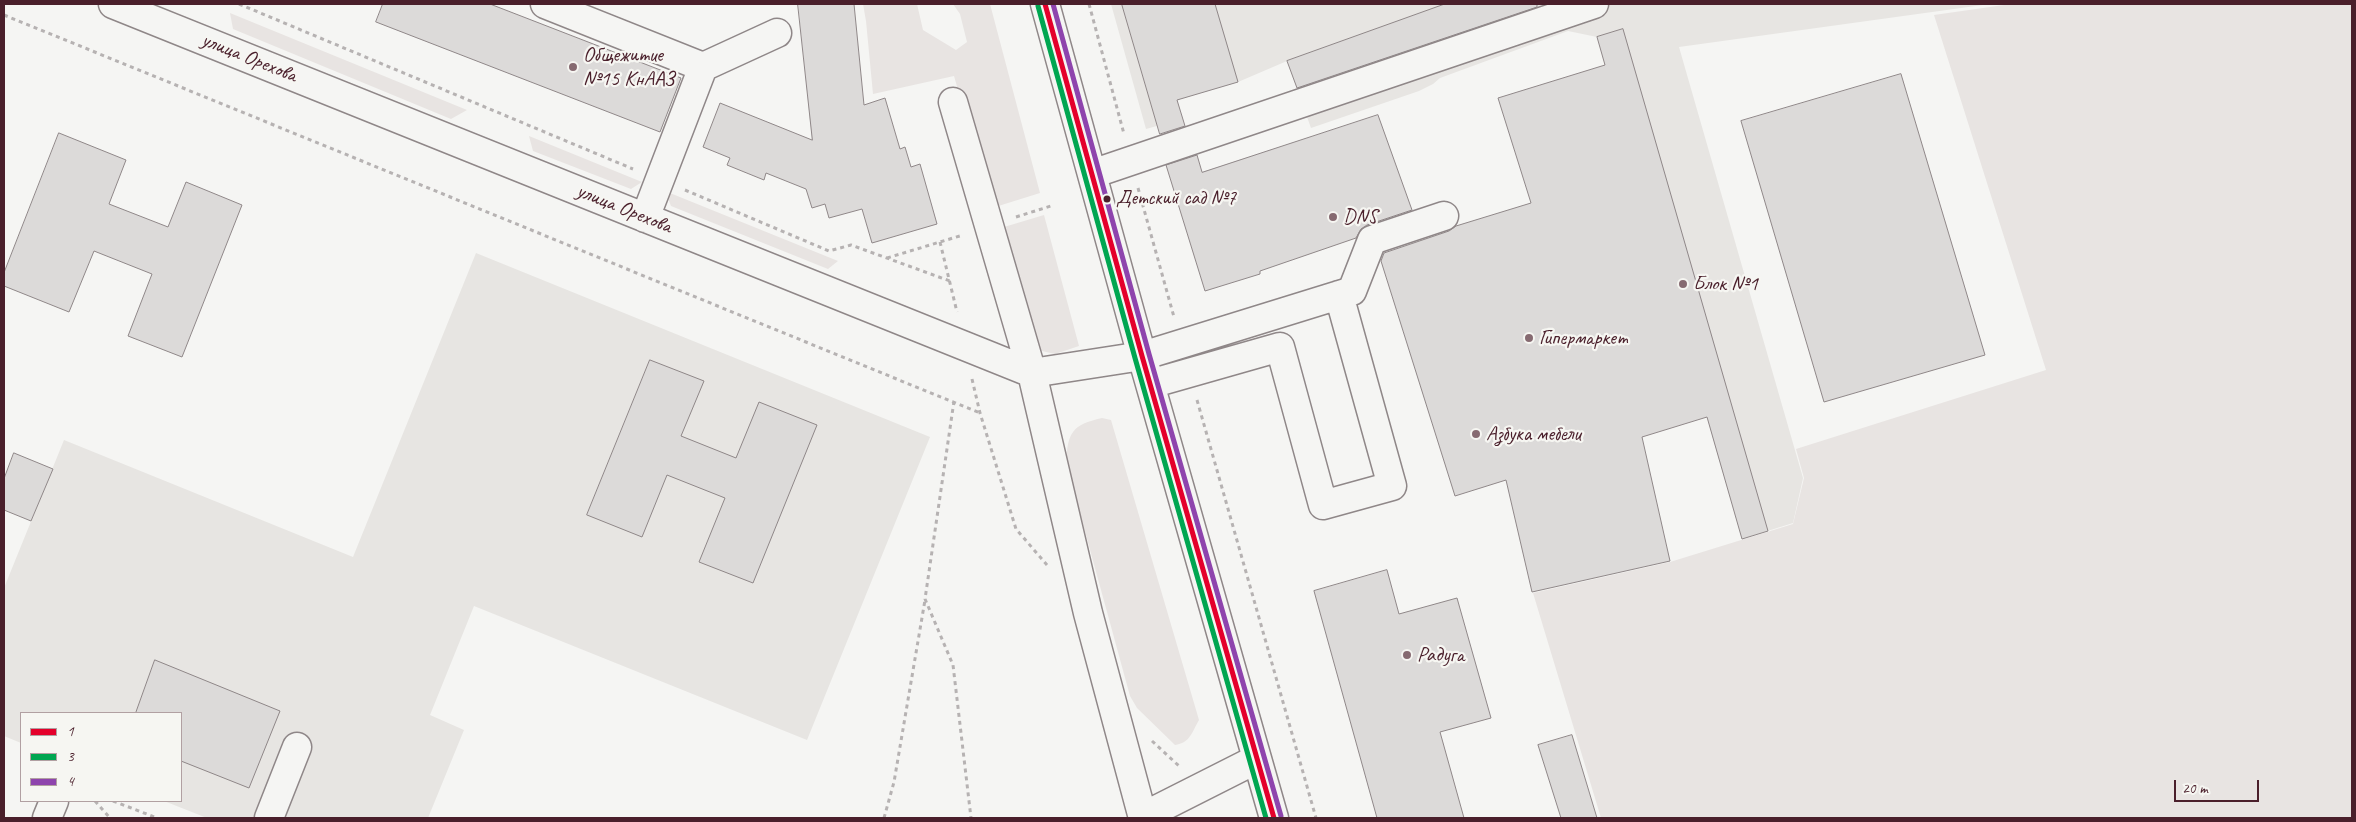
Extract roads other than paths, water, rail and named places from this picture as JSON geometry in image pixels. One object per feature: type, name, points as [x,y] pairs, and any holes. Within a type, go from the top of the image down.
[{"type":"street","name":"улица Орехова","points":[[113,4],[1032,373]]},
{"type":"street","points":[[544,4],[703,67]]},
{"type":"street","points":[[1045,4],[1142,356],[1274,818]]},
{"type":"street","points":[[1092,174],[1594,4]]},
{"type":"street","points":[[645,218],[703,67],[776,33]]},
{"type":"street","points":[[953,102],[1032,373],[1088,613],[1145,818],[1158,809],[1257,759]]},
{"type":"street","points":[[1032,373],[1142,356],[1352,291],[1372,240],[1444,216]]},
{"type":"street","points":[[1150,384],[1280,347],[1323,504],[1392,486],[1339,295]]},
{"type":"street","points":[[269,818],[297,747]]},
{"type":"street","points":[[46,818],[54,802]]},
{"type":"place","name":"Общежитие №15 КнААЗ","points":[[573,67]]},
{"type":"place","name":"Детский сад №7","points":[[1107,199]]},
{"type":"place","name":"DNS","points":[[1333,217]]},
{"type":"place","name":"Блок №1","points":[[1683,284]]},
{"type":"place","name":"Гипермаркет","points":[[1529,338]]},
{"type":"place","name":"Азбука мебели","points":[[1476,434]]},
{"type":"place","name":"Радуга","points":[[1407,655]]}]
